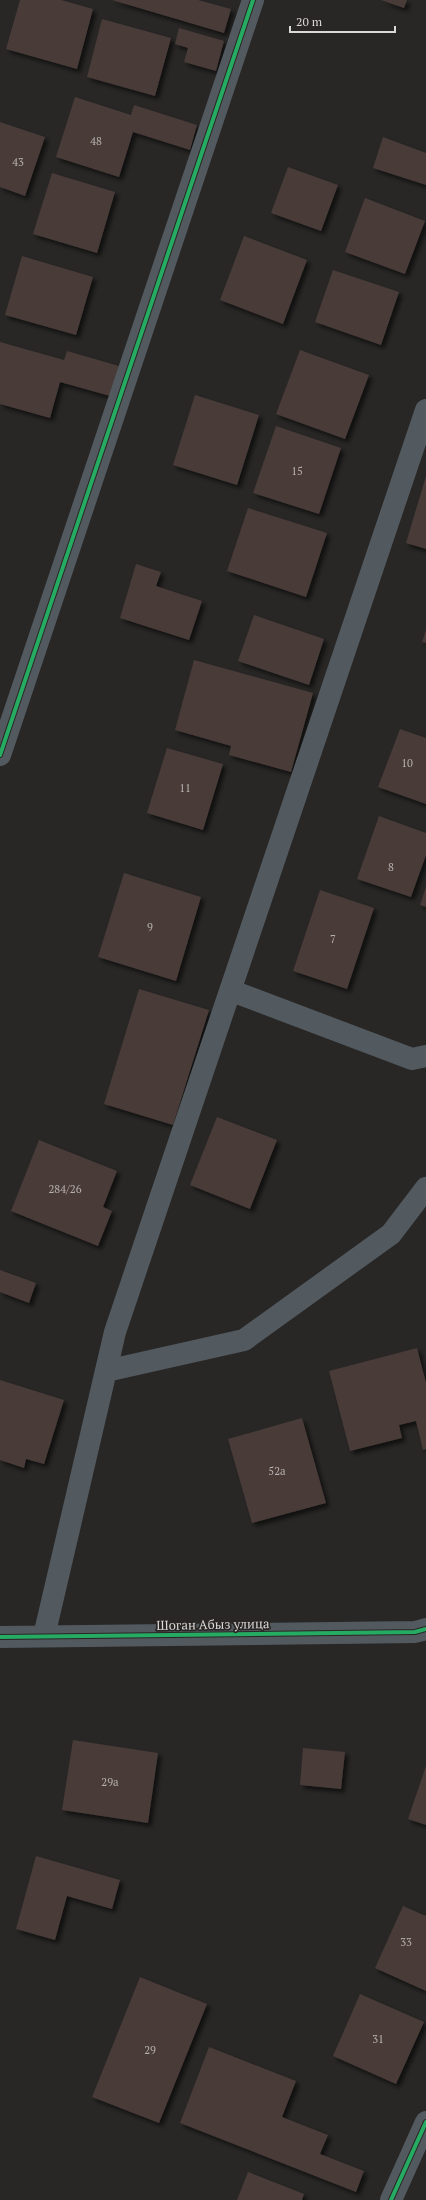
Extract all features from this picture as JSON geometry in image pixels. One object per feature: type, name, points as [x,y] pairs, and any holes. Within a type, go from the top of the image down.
[{"type":"street","points":[[0,755],[253,0]]},
{"type":"street","points":[[44,1636],[115,1332],[232,991],[426,410]]},
{"type":"street","points":[[232,991],[412,1059],[426,1056]]},
{"type":"street","points":[[106,1371],[244,1340],[391,1234],[426,1188]]},
{"type":"street","name":"Шоган Абыз улица","points":[[0,1637],[415,1632],[426,1629]]},
{"type":"street","points":[[391,2200],[426,2122]]},
{"type":"building","points":[[20,0],[61,0],[93,9],[77,69],[6,49]]},
{"type":"building","points":[[112,0],[198,0],[231,9],[224,33]]},
{"type":"building","points":[[381,0],[407,0],[404,8]]},
{"type":"building","points":[[102,19],[171,38],[155,96],[87,77]]},
{"type":"building","points":[[179,28],[224,41],[216,71],[184,62],[188,48],[175,44]]},
{"type":"building","points":[[75,97],[131,115],[134,105],[197,125],[190,150],[133,132],[119,177],[56,157]]},
{"type":"building","points":[[0,122],[45,137],[25,196],[0,187]]},
{"type":"building","points":[[383,137],[426,153],[426,185],[373,168]]},
{"type":"building","points":[[288,167],[338,185],[321,231],[271,213]]},
{"type":"building","points":[[52,173],[115,192],[97,253],[33,234]]},
{"type":"building","points":[[365,198],[425,221],[405,274],[345,252]]},
{"type":"building","points":[[244,236],[307,260],[283,324],[220,300]]},
{"type":"building","points":[[22,256],[93,277],[76,335],[5,315]]},
{"type":"building","points":[[333,270],[399,292],[381,345],[315,322]]},
{"type":"building","points":[[0,342],[64,360],[67,351],[119,366],[110,396],[60,382],[50,418],[0,404]]},
{"type":"building","points":[[300,350],[369,375],[345,439],[276,414]]},
{"type":"building","points":[[195,395],[259,415],[237,485],[173,465]]},
{"type":"building","points":[[276,426],[341,448],[319,514],[253,493]]},
{"type":"building","points":[[426,476],[426,549],[406,543]]},
{"type":"building","points":[[248,508],[327,533],[306,597],[227,571]]},
{"type":"building","points":[[136,564],[161,572],[156,586],[202,601],[189,640],[120,618]]},
{"type":"building","points":[[254,615],[324,639],[309,685],[238,661]]},
{"type":"building","points":[[426,630],[426,643],[422,642]]},
{"type":"building","points":[[194,660],[313,693],[291,772],[229,755],[231,746],[175,730]]},
{"type":"building","points":[[400,729],[426,738],[426,804],[378,787]]},
{"type":"building","points":[[167,748],[223,764],[203,830],[147,813]]},
{"type":"building","points":[[379,816],[426,833],[426,855],[411,897],[357,879]]},
{"type":"building","points":[[124,873],[201,897],[176,981],[98,957]]},
{"type":"building","points":[[426,887],[426,907],[420,905]]},
{"type":"building","points":[[320,890],[374,908],[347,989],[293,971]]},
{"type":"building","points":[[139,989],[209,1010],[173,1125],[104,1104]]},
{"type":"building","points":[[217,1117],[277,1140],[250,1209],[190,1185]]},
{"type":"building","points":[[39,1140],[117,1171],[103,1207],[112,1211],[98,1246],[11,1211]]},
{"type":"building","points":[[0,1270],[36,1283],[29,1303],[0,1292]]},
{"type":"building","points":[[417,1348],[426,1383],[426,1449],[423,1450],[416,1421],[399,1425],[402,1438],[350,1451],[329,1371]]},
{"type":"building","points":[[0,1380],[64,1400],[44,1464],[26,1459],[24,1468],[0,1460]]},
{"type":"building","points":[[302,1418],[326,1503],[252,1523],[228,1439]]},
{"type":"building","points":[[73,1740],[158,1753],[148,1823],[62,1810]]},
{"type":"building","points":[[303,1748],[345,1752],[341,1789],[300,1785]]},
{"type":"building","points":[[426,1766],[426,1825],[408,1819]]},
{"type":"building","points":[[36,1856],[120,1880],[112,1909],[67,1896],[55,1940],[16,1929]]},
{"type":"building","points":[[403,1906],[426,1916],[426,1991],[375,1968]]},
{"type":"building","points":[[140,1977],[207,2004],[159,2123],[92,2097]]},
{"type":"building","points":[[360,1994],[424,2022],[396,2084],[333,2056]]},
{"type":"building","points":[[209,2047],[296,2081],[282,2117],[328,2135],[320,2154],[364,2171],[356,2192],[180,2123]]},
{"type":"building","points":[[248,2172],[304,2194],[302,2200],[237,2200]]},
{"type":"cycle path","points":[[0,755],[253,0]]},
{"type":"cycle path","points":[[0,1637],[415,1632],[426,1629]]},
{"type":"cycle path","points":[[391,2200],[426,2122]]}]
